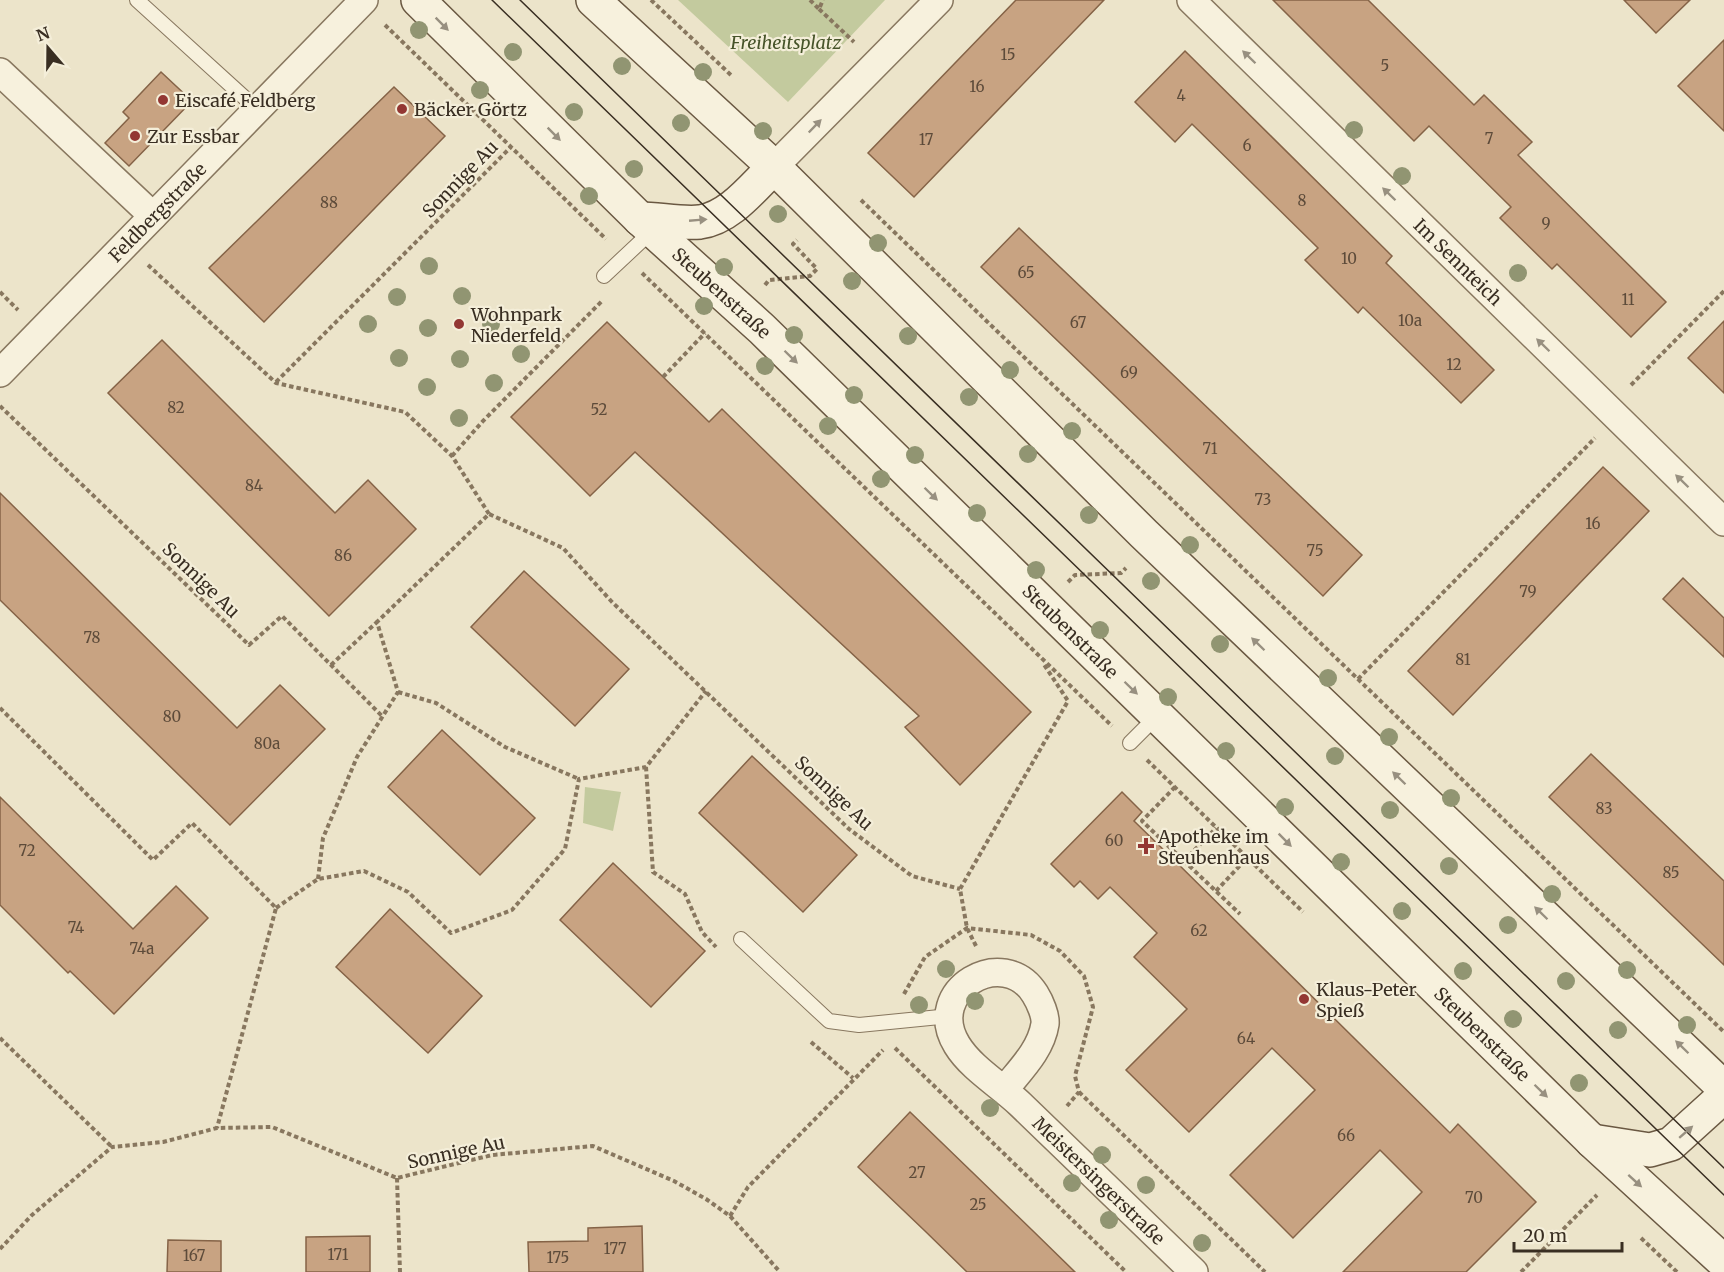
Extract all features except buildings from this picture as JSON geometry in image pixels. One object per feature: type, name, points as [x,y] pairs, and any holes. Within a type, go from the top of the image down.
[{"type":"street","name":"Steubenstraße","points":[[418,0],[646,224],[762,329],[1592,1141],[1724,1262]]},
{"type":"street","points":[[593,0],[774,167],[1129,520],[1724,1088]]},
{"type":"street","points":[[646,224],[700,222],[715,217],[732,207],[939,0]]},
{"type":"street","name":"Im Sennteich","points":[[1191,0],[1724,522]]},
{"type":"street","name":"Feldbergstraße","points":[[0,373],[362,1]]},
{"type":"street","points":[[0,72],[153,216]]},
{"type":"street","points":[[950,1016],[950,1003],[966,981],[990,973],[1012,974],[1029,984],[1039,1001],[1045,1023],[1036,1049],[1005,1089]]},
{"type":"street","name":"Meistersingerstraße","points":[[950,1016],[950,1034],[963,1054],[1005,1089],[1194,1272]]},
{"type":"street","points":[[1592,1141],[1650,1150],[1671,1144],[1724,1096]]},
{"type":"lane","points":[[137,0],[257,109]]},
{"type":"lane","points":[[604,276],[624,257],[646,224]]},
{"type":"lane","points":[[1130,743],[1158,714]]},
{"type":"lane","points":[[741,939],[829,1021],[859,1025],[950,1016]]},
{"type":"path","points":[[651,0],[734,78]]},
{"type":"path","points":[[810,0],[876,63]]},
{"type":"path","points":[[819,9],[823,0]]},
{"type":"path","points":[[362,1],[624,257],[1307,915]]},
{"type":"path","name":"Sonnige Au","points":[[276,383],[511,147]]},
{"type":"path","points":[[733,360],[782,308],[763,288],[770,280],[810,276],[817,269],[794,244],[850,189],[1724,1032]]},
{"type":"path","points":[[126,244],[276,383],[405,411],[452,456],[489,514],[331,665]]},
{"type":"path","points":[[452,456],[483,421],[611,292],[604,276]]},
{"type":"path","points":[[1358,679],[1600,432],[1610,411],[1632,384],[1724,291]]},
{"type":"path","points":[[663,377],[705,333]]},
{"type":"path","name":"Sonnige Au","points":[[0,406],[249,645],[282,616],[383,717]]},
{"type":"path","points":[[1129,520],[1159,489]]},
{"type":"path","name":"Sonnige Au","points":[[489,514],[562,549],[612,602],[849,829],[912,876],[960,889]]},
{"type":"path","points":[[1036,655],[1088,603],[1068,582],[1075,575],[1121,573],[1127,569],[1119,561]]},
{"type":"path","points":[[318,879],[322,838],[357,757],[398,692],[377,622]]},
{"type":"path","points":[[900,1021],[904,995],[925,957],[966,928],[960,889],[1068,701],[1036,655]]},
{"type":"path","points":[[398,692],[436,703],[505,747],[579,779],[646,767],[706,691]]},
{"type":"path","points":[[0,708],[153,860],[192,823],[276,908]]},
{"type":"path","points":[[217,1128],[276,908],[318,879],[364,871],[408,892],[451,933],[512,910],[565,849],[579,779]]},
{"type":"path","points":[[1175,787],[1143,821],[1240,914]]},
{"type":"path","points":[[1184,861],[1216,828]]},
{"type":"path","points":[[1216,891],[1247,858]]},
{"type":"path","points":[[0,1038],[112,1147],[32,1215],[0,1249]]},
{"type":"path","points":[[730,1216],[748,1187],[890,1043],[1126,1272]]},
{"type":"path","points":[[1079,1092],[1264,1272]]},
{"type":"path","name":"Sonnige Au","points":[[112,1147],[163,1143],[217,1128],[272,1127],[397,1178],[492,1155],[594,1146],[674,1181],[730,1216],[780,1272]]},
{"type":"path","points":[[397,1178],[400,1272]]},
{"type":"path","points":[[1589,1187],[1605,1203]]},
{"type":"path","points":[[1521,1272],[1597,1196]]},
{"type":"path","points":[[1637,1234],[1677,1272]]},
{"type":"green space","name":"Freiheitsplatz","points":[[678,0],[885,0],[788,102]]},
{"type":"green space","points":[[585,787],[621,792],[613,831],[583,823]]},
{"type":"tram line","points":[[492,0],[1724,1195]]},
{"type":"tram line","points":[[520,0],[1724,1168]]},
{"type":"place","name":"Eiscafé Feldberg","points":[[163,100]]},
{"type":"place","name":"Bäcker Görtz","points":[[402,109]]},
{"type":"place","name":"Zur Essbar","points":[[135,136]]},
{"type":"place","name":"Wohnpark Niederfeld","points":[[459,324]]},
{"type":"place","name":"Apotheke im Steubenhaus","points":[[1146,846]]},
{"type":"place","name":"Klaus-Peter Spieß","points":[[1304,999]]}]
